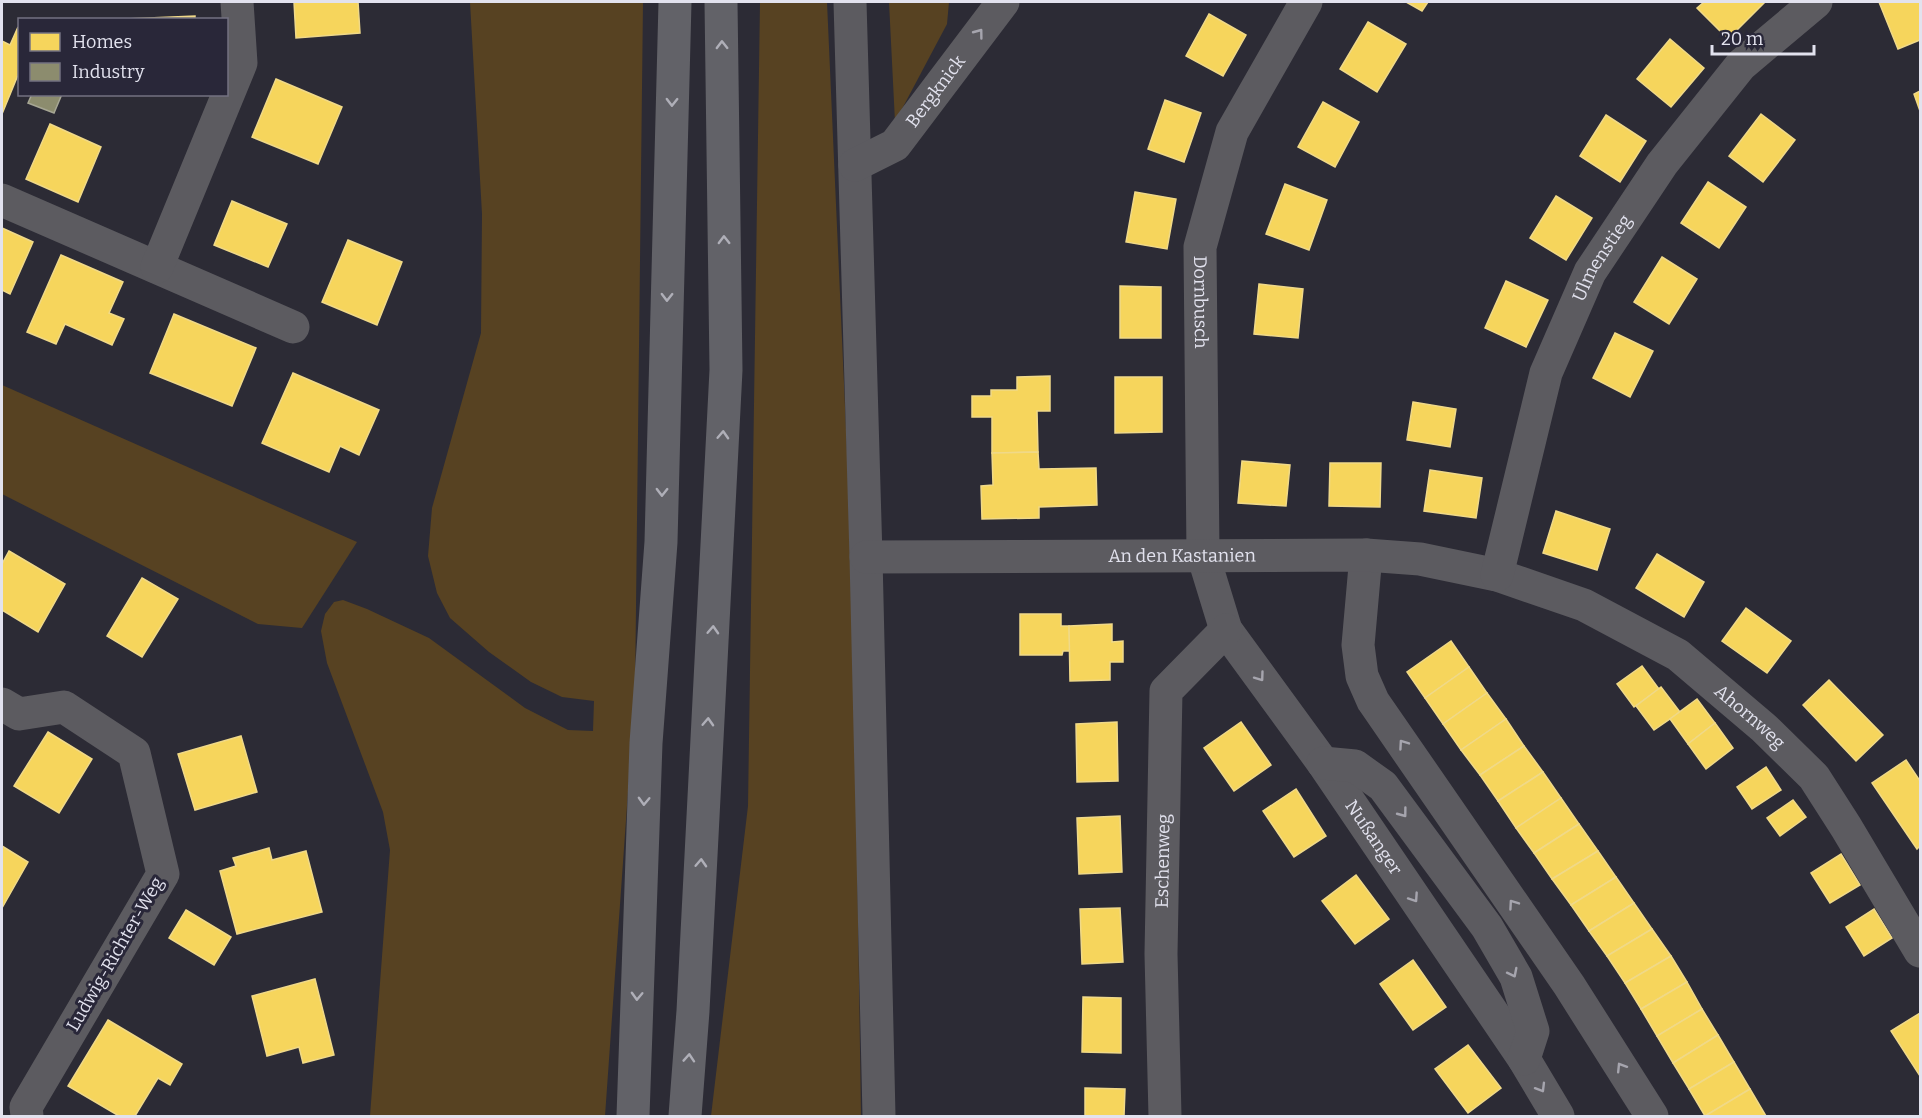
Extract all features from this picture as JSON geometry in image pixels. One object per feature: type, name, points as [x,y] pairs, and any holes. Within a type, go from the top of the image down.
[{"type":"highway","points":[[633,1116],[646,743],[661,542],[675,2]]},
{"type":"highway","points":[[685,1116],[693,1011],[726,370],[721,2]]},
{"type":"street","points":[[228,95],[241,63],[237,2]]},
{"type":"street","points":[[850,2],[879,1116]]},
{"type":"street","name":"Bergknick","points":[[855,165],[895,145],[1003,2]]},
{"type":"street","name":"Dornbusch","points":[[1203,555],[1200,247],[1232,132],[1306,2]]},
{"type":"street","name":"Ulmenstieg","points":[[1497,575],[1546,373],[1590,272],[1662,164],[1741,65],[1816,2]]},
{"type":"street","points":[[157,267],[227,96]]},
{"type":"street","points":[[2,200],[293,327]]},
{"type":"street","name":"Nußanger","points":[[1203,555],[1226,630],[1323,763],[1524,1059],[1558,1116]]},
{"type":"street","points":[[1366,555],[1358,645],[1362,675],[1373,701],[1569,985],[1652,1116]]},
{"type":"street","name":"An den Kastanien","points":[[866,557],[1366,555],[1420,559],[1497,575]]},
{"type":"street","name":"Ahornweg","points":[[1497,575],[1584,605],[1678,655],[1764,728],[1814,777],[1920,951]]},
{"type":"street","name":"Eschenweg","points":[[1165,1116],[1161,954],[1166,691],[1226,630]]},
{"type":"street","name":"Ludwig-Richter-Weg","points":[[2,704],[19,714],[64,706],[134,753],[164,874],[26,1107],[27,1116]]},
{"type":"street","points":[[1323,763],[1355,766],[1383,786],[1487,927],[1516,977],[1533,1031],[1524,1059]]},
{"type":"shaded area","points":[[470,2],[643,2],[635,693],[605,1116],[370,1116],[390,850],[383,812],[327,663],[321,631],[325,614],[334,602],[343,600],[367,609],[429,638],[525,708],[568,730],[593,731],[594,701],[562,697],[531,682],[489,652],[450,618],[437,593],[428,556],[432,508],[481,333],[482,214]]},
{"type":"shaded area","points":[[760,2],[827,2],[853,587],[861,1116],[711,1116],[748,806]]},
{"type":"shaded area","points":[[889,2],[949,2],[947,24],[895,122]]},
{"type":"shaded area","points":[[2,385],[357,542],[302,628],[258,624],[2,494]]},
{"type":"building: Homes","points":[[294,2],[358,2],[360,33],[296,38]]},
{"type":"building: Homes","points":[[1406,2],[1428,2],[1422,11]]},
{"type":"building: Homes","points":[[1704,2],[1765,2],[1728,39],[1697,8]]},
{"type":"building: Homes","points":[[1879,2],[1920,2],[1920,40],[1898,49]]},
{"type":"building: Homes","points":[[1209,14],[1246,35],[1223,76],[1186,56]]},
{"type":"building: Homes","points":[[195,16],[195,18],[148,18]]},
{"type":"building: Homes","points":[[1368,22],[1406,44],[1377,92],[1340,69]]},
{"type":"building: Homes","points":[[18,27],[18,75],[2,114],[2,41],[10,45]]},
{"type":"building: Homes","points":[[1670,39],[1704,68],[1671,107],[1637,79]]},
{"type":"building: Homes","points":[[276,79],[342,107],[318,164],[252,137]]},
{"type":"building: Homes","points":[[1920,91],[1920,111],[1914,94]]},
{"type":"building: Homes","points":[[1165,100],[1201,113],[1184,162],[1148,149]]},
{"type":"building: Homes","points":[[1323,102],[1359,122],[1335,167],[1298,147]]},
{"type":"building: Homes","points":[[1761,114],[1795,140],[1763,182],[1729,156]]},
{"type":"building: Homes","points":[[1606,115],[1646,141],[1620,182],[1580,156]]},
{"type":"building: Homes","points":[[50,124],[101,147],[78,202],[26,179]]},
{"type":"building: Homes","points":[[1708,182],[1746,207],[1719,248],[1681,223]]},
{"type":"building: Homes","points":[[1285,184],[1327,200],[1309,250],[1266,234]]},
{"type":"building: Homes","points":[[1135,192],[1176,199],[1167,249],[1126,242]]},
{"type":"building: Homes","points":[[1556,196],[1592,218],[1566,260],[1530,238]]},
{"type":"building: Homes","points":[[232,201],[287,224],[268,267],[214,245]]},
{"type":"building: Homes","points":[[2,228],[33,242],[10,294],[2,290]]},
{"type":"building: Homes","points":[[348,240],[402,262],[377,325],[322,302]]},
{"type":"building: Homes","points":[[61,255],[123,282],[109,313],[124,319],[112,345],[65,324],[56,344],[27,332]]},
{"type":"building: Homes","points":[[1662,257],[1697,279],[1669,324],[1634,302]]},
{"type":"building: Homes","points":[[1506,281],[1548,300],[1526,347],[1485,328]]},
{"type":"building: Homes","points":[[1259,284],[1303,289],[1298,338],[1254,334]]},
{"type":"building: Homes","points":[[1120,286],[1161,287],[1161,338],[1120,338]]},
{"type":"building: Homes","points":[[174,314],[256,348],[232,406],[150,373]]},
{"type":"building: Homes","points":[[1615,333],[1653,351],[1630,397],[1593,378]]},
{"type":"building: Homes","points":[[293,373],[379,410],[359,455],[340,446],[329,472],[262,443]]},
{"type":"building: Homes","points":[[1050,376],[1050,411],[1037,411],[1038,452],[992,453],[992,417],[972,417],[972,396],[991,396],[991,390],[1017,390],[1017,377]]},
{"type":"building: Homes","points":[[1115,377],[1162,377],[1162,432],[1115,433]]},
{"type":"building: Homes","points":[[1413,402],[1456,409],[1450,447],[1407,440]]},
{"type":"building: Homes","points":[[1038,452],[1039,469],[1096,468],[1097,505],[1039,507],[1039,518],[982,519],[981,486],[993,485],[992,453]]},
{"type":"building: Homes","points":[[1242,461],[1290,465],[1286,506],[1238,503]]},
{"type":"building: Homes","points":[[1330,463],[1381,463],[1380,507],[1329,506]]},
{"type":"building: Homes","points":[[1430,470],[1482,478],[1476,518],[1424,511]]},
{"type":"building: Homes","points":[[1556,511],[1610,529],[1597,570],[1543,553]]},
{"type":"building: Homes","points":[[9,551],[65,584],[38,632],[2,610],[2,564]]},
{"type":"building: Homes","points":[[1657,554],[1704,582],[1684,617],[1636,588]]},
{"type":"building: Homes","points":[[142,578],[178,599],[142,657],[107,636]]},
{"type":"building: Homes","points":[[1746,608],[1791,641],[1767,673],[1722,641]]},
{"type":"building: Homes","points":[[1020,614],[1061,614],[1061,626],[1069,626],[1070,651],[1063,651],[1062,655],[1020,655]]},
{"type":"building: Homes","points":[[1112,624],[1112,642],[1123,641],[1123,662],[1110,662],[1110,680],[1070,681],[1069,626]]},
{"type":"building: Homes","points":[[1451,641],[1469,667],[1425,698],[1407,672]]},
{"type":"building: Homes","points":[[1642,666],[1659,689],[1634,707],[1617,684]]},
{"type":"building: Homes","points":[[1469,667],[1487,693],[1443,724],[1425,698]]},
{"type":"building: Homes","points":[[1829,680],[1883,735],[1856,761],[1803,705]]},
{"type":"building: Homes","points":[[1661,687],[1680,712],[1654,730],[1636,706]]},
{"type":"building: Homes","points":[[1487,693],[1506,719],[1461,750],[1443,724]]},
{"type":"building: Homes","points":[[1697,699],[1715,723],[1688,744],[1670,719]]},
{"type":"building: Homes","points":[[1506,719],[1524,746],[1480,775],[1461,750]]},
{"type":"building: Homes","points":[[1117,722],[1118,781],[1077,782],[1076,724]]},
{"type":"building: Homes","points":[[1241,722],[1271,765],[1234,791],[1204,748]]},
{"type":"building: Homes","points":[[1715,723],[1733,748],[1706,769],[1688,744]]},
{"type":"building: Homes","points":[[48,732],[92,759],[59,813],[14,786]]},
{"type":"building: Homes","points":[[241,736],[257,792],[195,810],[178,754]]},
{"type":"building: Homes","points":[[1524,746],[1543,772],[1498,801],[1480,775]]},
{"type":"building: Homes","points":[[1906,760],[1920,781],[1920,846],[1917,849],[1872,783]]},
{"type":"building: Homes","points":[[1766,767],[1781,790],[1752,809],[1737,787]]},
{"type":"building: Homes","points":[[1543,772],[1561,798],[1516,828],[1498,801]]},
{"type":"building: Homes","points":[[1296,789],[1326,836],[1294,857],[1263,811]]},
{"type":"building: Homes","points":[[1561,798],[1579,824],[1534,853],[1516,828]]},
{"type":"building: Homes","points":[[1793,800],[1806,817],[1780,836],[1767,818]]},
{"type":"building: Homes","points":[[1120,816],[1122,872],[1079,874],[1077,818]]},
{"type":"building: Homes","points":[[1579,824],[1598,851],[1552,879],[1534,853]]},
{"type":"building: Homes","points":[[2,846],[28,862],[2,908]]},
{"type":"building: Homes","points":[[269,848],[272,860],[306,851],[322,912],[237,934],[220,871],[236,866],[233,858]]},
{"type":"building: Homes","points":[[1598,851],[1616,877],[1571,905],[1552,879]]},
{"type":"building: Homes","points":[[1841,854],[1860,885],[1830,903],[1811,873]]},
{"type":"building: Homes","points":[[1356,875],[1389,919],[1355,944],[1322,901]]},
{"type":"building: Homes","points":[[1616,877],[1634,903],[1589,931],[1571,905]]},
{"type":"building: Homes","points":[[1634,903],[1652,929],[1607,956],[1589,931]]},
{"type":"building: Homes","points":[[1120,908],[1123,962],[1082,964],[1080,909]]},
{"type":"building: Homes","points":[[1874,909],[1892,938],[1864,956],[1846,927]]},
{"type":"building: Homes","points":[[186,910],[231,937],[214,965],[169,938]]},
{"type":"building: Homes","points":[[1652,929],[1671,956],[1625,983],[1607,956]]},
{"type":"building: Homes","points":[[1671,956],[1687,982],[1641,1009],[1625,983]]},
{"type":"building: Homes","points":[[1413,960],[1446,1007],[1413,1030],[1380,984]]},
{"type":"building: Homes","points":[[315,979],[334,1055],[303,1063],[299,1047],[267,1056],[252,996]]},
{"type":"building: Homes","points":[[1687,982],[1702,1009],[1657,1036],[1641,1009]]},
{"type":"building: Homes","points":[[1083,997],[1121,998],[1121,1053],[1082,1052]]},
{"type":"building: Homes","points":[[1702,1009],[1718,1035],[1673,1063],[1657,1036]]},
{"type":"building: Homes","points":[[1920,1013],[1920,1076],[1891,1031]]},
{"type":"building: Homes","points":[[108,1020],[182,1064],[170,1085],[158,1078],[135,1116],[119,1116],[68,1086]]},
{"type":"building: Homes","points":[[1718,1035],[1734,1062],[1689,1089],[1673,1063]]},
{"type":"building: Homes","points":[[1468,1045],[1501,1088],[1468,1113],[1435,1069]]},
{"type":"building: Homes","points":[[1734,1062],[1750,1089],[1705,1116],[1689,1089]]},
{"type":"building: Homes","points":[[1085,1088],[1125,1089],[1124,1116],[1085,1116]]},
{"type":"building: Homes","points":[[1750,1089],[1766,1116],[1705,1116]]},
{"type":"building: Industry","points":[[31,96],[61,96],[54,113],[28,103]]}]
